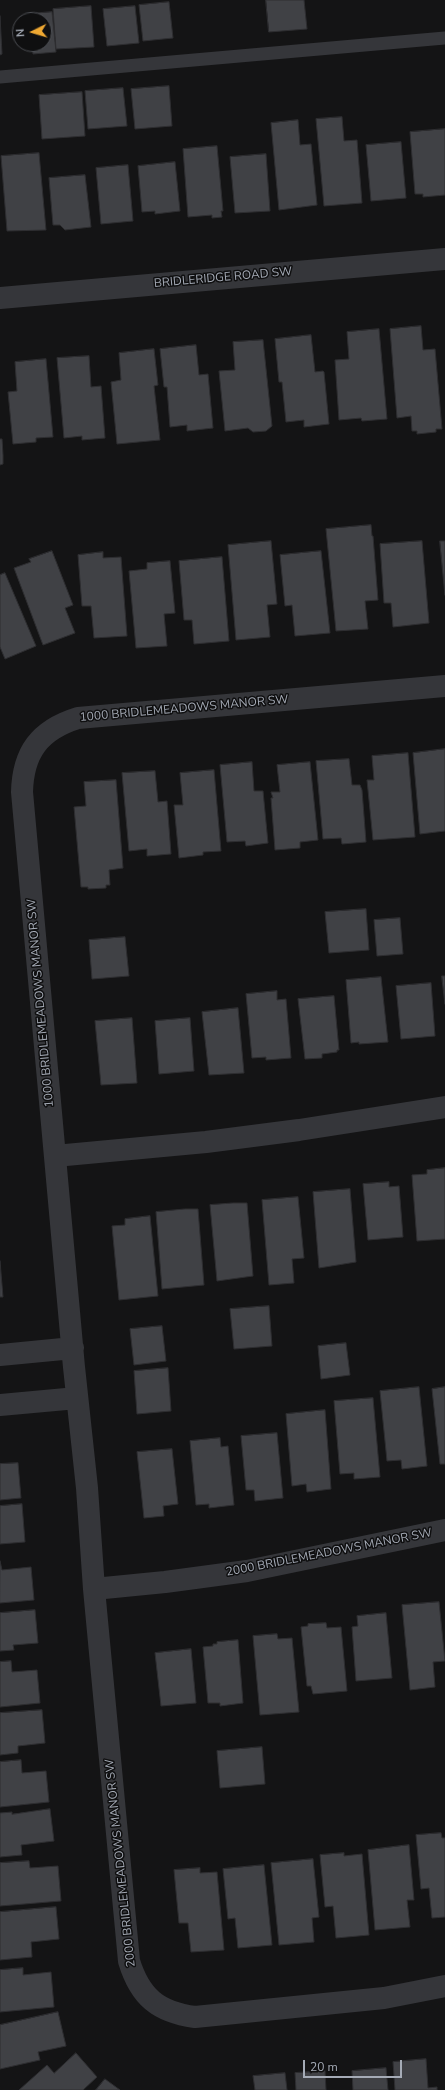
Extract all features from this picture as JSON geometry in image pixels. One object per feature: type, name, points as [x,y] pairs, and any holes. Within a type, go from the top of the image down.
[{"type":"street","name":"BRIDLERIDGE ROAD SW","points":[[0,298],[445,259]]},
{"type":"street","name":"1000 BRIDLEMEADOWS MANOR SW","points":[[73,1358],[22,792],[22,777],[26,761],[32,748],[51,729],[78,718],[445,686]]},
{"type":"street","points":[[55,1156],[206,1142],[299,1130],[445,1107]]},
{"type":"street","points":[[0,1355],[73,1358]]},
{"type":"street","name":"2000 BRIDLEMEADOWS MANOR SW","points":[[73,1358],[87,1488],[94,1589],[129,1962],[138,1984],[157,2005],[175,2014],[194,2017],[384,1998],[445,1986]]},
{"type":"street","points":[[0,1405],[77,1398]]},
{"type":"street","name":"2000 BRIDLEMEADOWS MANOR SW","points":[[94,1589],[165,1582],[247,1571],[445,1530]]},
{"type":"lane","points":[[0,77],[445,38]]},
{"type":"building","points":[[266,0],[304,0],[307,29],[269,32]]},
{"type":"building","points":[[169,2],[173,38],[143,41],[139,5]]},
{"type":"building","points":[[91,6],[94,47],[56,49],[53,9]]},
{"type":"building","points":[[135,6],[139,43],[107,46],[103,9]]},
{"type":"building","points":[[52,12],[56,52],[33,54],[33,52],[52,52]]},
{"type":"building","points":[[0,16],[2,54],[0,55]]},
{"type":"building","points":[[169,86],[172,126],[135,129],[131,89]]},
{"type":"building","points":[[123,88],[127,126],[88,129],[85,91]]},
{"type":"building","points":[[82,92],[85,136],[42,139],[39,95]]},
{"type":"building","points":[[342,117],[344,141],[357,140],[362,203],[324,206],[316,119]]},
{"type":"building","points":[[298,120],[300,145],[311,144],[317,205],[279,210],[271,123]]},
{"type":"building","points":[[445,129],[445,195],[423,197],[423,194],[415,194],[410,132]]},
{"type":"building","points":[[401,142],[406,198],[371,201],[366,145]]},
{"type":"building","points":[[217,146],[223,211],[221,211],[222,217],[212,218],[212,215],[188,217],[183,149]]},
{"type":"building","points":[[39,153],[46,230],[7,231],[1,156]]},
{"type":"building","points":[[266,154],[270,211],[235,213],[230,157]]},
{"type":"building","points":[[175,162],[180,211],[155,214],[155,211],[142,212],[138,166]]},
{"type":"building","points":[[128,165],[133,221],[101,224],[96,168]]},
{"type":"building","points":[[85,175],[91,227],[65,230],[60,225],[53,225],[49,178]]},
{"type":"building","points":[[421,326],[423,350],[435,349],[442,429],[436,429],[436,432],[417,434],[417,431],[412,431],[411,416],[397,418],[390,329]]},
{"type":"building","points":[[379,329],[387,419],[362,421],[361,418],[339,420],[335,360],[349,359],[347,332]]},
{"type":"building","points":[[311,335],[315,372],[324,372],[329,424],[304,427],[304,420],[286,422],[282,382],[279,382],[275,339]]},
{"type":"building","points":[[263,340],[272,426],[266,431],[253,432],[248,428],[225,431],[219,371],[235,370],[233,342]]},
{"type":"building","points":[[196,345],[199,375],[208,374],[213,428],[187,431],[187,425],[170,427],[167,387],[164,387],[160,349]]},
{"type":"building","points":[[154,349],[158,385],[154,386],[160,440],[117,444],[111,382],[121,380],[119,353]]},
{"type":"building","points":[[89,356],[91,387],[101,386],[105,438],[82,440],[82,436],[64,438],[57,358]]},
{"type":"building","points":[[46,359],[53,437],[36,438],[36,442],[13,444],[8,392],[17,391],[15,362]]},
{"type":"building","points":[[0,439],[2,439],[3,464],[0,465]]},
{"type":"building","points":[[371,525],[378,600],[365,601],[368,629],[336,631],[326,529]]},
{"type":"building","points":[[271,541],[277,604],[267,605],[270,637],[236,640],[228,545]]},
{"type":"building","points":[[422,541],[429,623],[393,627],[391,603],[384,603],[380,544]]},
{"type":"building","points":[[440,541],[445,541],[445,595]]},
{"type":"building","points":[[52,551],[73,605],[65,608],[75,633],[43,645],[14,568],[31,562],[29,559]]},
{"type":"building","points":[[321,551],[330,633],[295,636],[292,605],[285,606],[280,555]]},
{"type":"building","points":[[103,552],[103,558],[121,557],[127,636],[94,638],[91,606],[82,606],[78,555]]},
{"type":"building","points":[[222,557],[229,641],[194,644],[192,620],[184,620],[179,561]]},
{"type":"building","points":[[170,561],[175,613],[164,614],[167,646],[136,648],[129,571],[147,569],[147,563]]},
{"type":"building","points":[[5,573],[36,646],[5,659],[0,647],[0,575]]},
{"type":"building","points":[[445,749],[445,831],[420,834],[413,753]]},
{"type":"building","points":[[408,753],[415,837],[373,840],[367,780],[374,780],[372,756]]},
{"type":"building","points":[[349,759],[352,785],[360,785],[362,790],[366,842],[342,844],[341,838],[323,839],[316,761]]},
{"type":"building","points":[[252,762],[254,791],[263,791],[268,843],[246,846],[245,841],[227,842],[220,765]]},
{"type":"building","points":[[310,762],[318,840],[300,842],[300,848],[275,850],[271,798],[273,798],[271,792],[280,792],[277,765]]},
{"type":"building","points":[[214,770],[221,851],[203,852],[203,855],[179,858],[174,805],[183,805],[180,773]]},
{"type":"building","points":[[155,771],[158,802],[167,801],[171,854],[147,856],[147,849],[129,851],[122,773]]},
{"type":"building","points":[[116,780],[123,868],[109,870],[110,885],[106,885],[106,888],[88,889],[88,887],[81,887],[74,807],[86,806],[84,782]]},
{"type":"building","points":[[366,909],[369,950],[329,953],[325,912]]},
{"type":"building","points":[[400,918],[403,954],[377,956],[374,920]]},
{"type":"building","points":[[125,937],[129,976],[92,979],[89,940]]},
{"type":"building","points":[[442,976],[445,976],[445,1004]]},
{"type":"building","points":[[381,977],[388,1042],[359,1044],[359,1042],[351,1043],[346,980]]},
{"type":"building","points":[[431,983],[435,1036],[401,1039],[396,986]]},
{"type":"building","points":[[277,991],[277,1000],[286,999],[291,1058],[266,1060],[266,1057],[252,1058],[246,994]]},
{"type":"building","points":[[334,996],[339,1050],[337,1050],[337,1052],[322,1054],[322,1058],[305,1059],[298,999]]},
{"type":"building","points":[[238,1008],[244,1073],[209,1075],[202,1012]]},
{"type":"building","points":[[132,1018],[137,1083],[101,1085],[95,1021]]},
{"type":"building","points":[[190,1018],[194,1071],[159,1074],[155,1021]]},
{"type":"building","points":[[445,1168],[445,1239],[417,1241],[412,1175],[427,1174],[427,1170]]},
{"type":"building","points":[[389,1182],[389,1187],[399,1186],[403,1237],[368,1240],[363,1184]]},
{"type":"building","points":[[350,1189],[356,1262],[319,1268],[313,1192]]},
{"type":"building","points":[[298,1197],[304,1258],[292,1259],[294,1283],[269,1285],[262,1200]]},
{"type":"building","points":[[247,1203],[253,1276],[217,1281],[210,1205]]},
{"type":"building","points":[[198,1209],[204,1285],[162,1289],[156,1212]]},
{"type":"building","points":[[150,1216],[158,1296],[119,1300],[112,1226],[125,1225],[125,1219]]},
{"type":"building","points":[[0,1261],[3,1297],[0,1297]]},
{"type":"building","points":[[269,1306],[272,1346],[234,1349],[230,1309]]},
{"type":"building","points":[[162,1326],[166,1361],[134,1365],[130,1329]]},
{"type":"building","points":[[346,1343],[350,1375],[321,1379],[318,1346]]},
{"type":"building","points":[[168,1368],[171,1411],[137,1414],[134,1371]]},
{"type":"building","points":[[419,1387],[427,1466],[402,1469],[401,1460],[387,1461],[380,1391]]},
{"type":"building","points":[[445,1387],[445,1464],[440,1464],[432,1389]]},
{"type":"building","points":[[373,1398],[380,1477],[354,1479],[354,1473],[340,1474],[334,1401]]},
{"type":"building","points":[[325,1410],[331,1489],[307,1492],[306,1484],[292,1486],[286,1414]]},
{"type":"building","points":[[277,1433],[283,1498],[255,1501],[254,1490],[246,1490],[241,1436]]},
{"type":"building","points":[[220,1438],[221,1447],[228,1446],[234,1505],[209,1508],[209,1504],[196,1505],[190,1441]]},
{"type":"building","points":[[172,1449],[178,1504],[163,1506],[164,1516],[144,1518],[137,1452]]},
{"type":"building","points":[[18,1463],[21,1498],[0,1500],[0,1464]]},
{"type":"building","points":[[22,1504],[25,1542],[0,1544],[0,1506]]},
{"type":"building","points":[[0,1561],[2,1570],[31,1567],[34,1600],[0,1603]]},
{"type":"building","points":[[439,1602],[445,1661],[433,1662],[435,1687],[410,1690],[402,1605]]},
{"type":"building","points":[[35,1610],[38,1643],[13,1645],[14,1650],[0,1651],[0,1613]]},
{"type":"building","points":[[386,1613],[392,1678],[356,1681],[352,1627],[358,1626],[357,1616]]},
{"type":"building","points":[[326,1623],[327,1628],[341,1627],[347,1691],[313,1694],[311,1686],[307,1686],[301,1627],[308,1626],[308,1624]]},
{"type":"building","points":[[277,1634],[278,1639],[292,1638],[299,1712],[260,1715],[253,1636]]},
{"type":"building","points":[[238,1640],[243,1703],[220,1706],[220,1703],[208,1703],[203,1647],[213,1646],[213,1644],[217,1644],[217,1642]]},
{"type":"building","points":[[191,1649],[196,1703],[161,1706],[155,1653]]},
{"type":"building","points":[[11,1661],[12,1672],[37,1670],[40,1703],[0,1707],[0,1662]]},
{"type":"building","points":[[42,1710],[45,1743],[18,1746],[18,1753],[0,1755],[0,1713]]},
{"type":"building","points":[[262,1747],[265,1784],[220,1788],[217,1751]]},
{"type":"building","points":[[21,1760],[22,1773],[46,1771],[49,1802],[0,1807],[0,1762]]},
{"type":"building","points":[[50,1809],[54,1841],[21,1845],[22,1855],[0,1857],[0,1813],[12,1812],[12,1814]]},
{"type":"building","points":[[441,1833],[442,1838],[445,1838],[445,1917],[432,1918],[429,1888],[421,1889],[416,1835]]},
{"type":"building","points":[[409,1845],[414,1900],[407,1900],[410,1927],[375,1930],[368,1850]]},
{"type":"building","points":[[344,1853],[344,1856],[362,1854],[369,1935],[336,1938],[333,1906],[325,1907],[320,1855]]},
{"type":"building","points":[[313,1859],[319,1917],[312,1918],[314,1942],[279,1945],[271,1863]]},
{"type":"building","points":[[29,1861],[30,1868],[58,1866],[61,1901],[0,1906],[0,1863]]},
{"type":"building","points":[[264,1865],[272,1945],[238,1948],[235,1918],[228,1919],[223,1869]]},
{"type":"building","points":[[200,1868],[200,1873],[217,1872],[224,1950],[191,1952],[188,1923],[179,1923],[174,1870]]},
{"type":"building","points":[[56,1907],[59,1939],[31,1942],[32,1957],[0,1960],[0,1912]]},
{"type":"building","points":[[23,1968],[23,1975],[51,1972],[54,2007],[0,2012],[0,1970]]},
{"type":"building","points":[[58,2012],[66,2046],[38,2052],[40,2060],[0,2069],[0,2025]]},
{"type":"building","points":[[76,2053],[97,2077],[83,2090],[19,2090],[47,2065],[54,2073]]},
{"type":"building","points":[[426,2059],[428,2088],[437,2087],[437,2090],[395,2090],[393,2062]]},
{"type":"building","points":[[386,2068],[388,2090],[353,2090],[352,2071]]},
{"type":"building","points":[[325,2071],[326,2090],[296,2090],[295,2073]]},
{"type":"building","points":[[285,2073],[287,2090],[255,2090],[253,2076]]},
{"type":"building","points":[[105,2079],[120,2090],[96,2090]]}]
